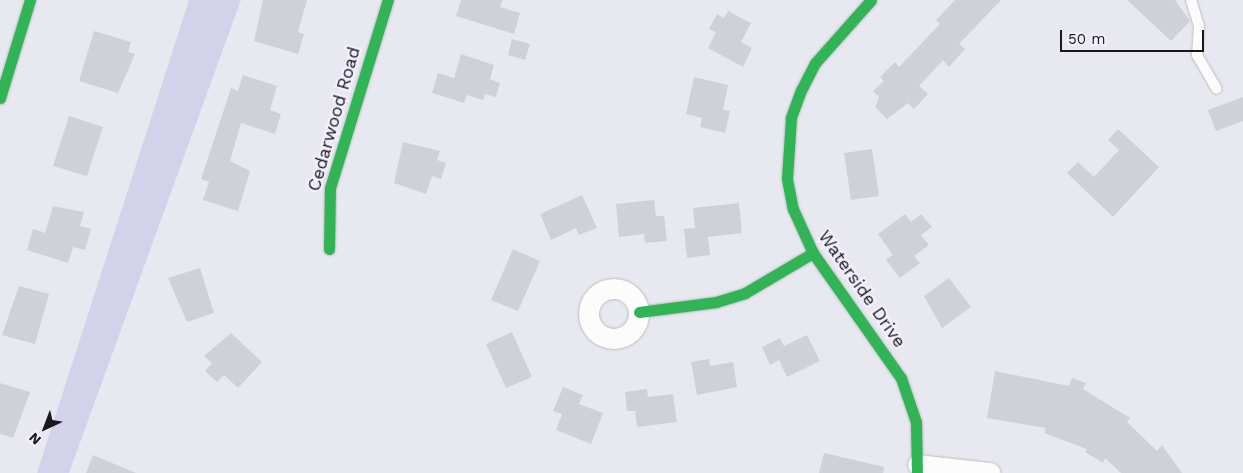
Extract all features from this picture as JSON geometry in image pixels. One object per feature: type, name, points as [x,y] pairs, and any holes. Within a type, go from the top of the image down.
[{"type":"street","points":[[0,98],[30,0]]},
{"type":"street","name":"Cedarwood Road","points":[[329,249],[326,219],[330,188],[388,0]]},
{"type":"street","name":"Waterside Drive","points":[[871,0],[816,63],[791,118],[787,179],[793,209],[813,253],[901,378],[916,422],[918,469]]},
{"type":"street","points":[[639,312],[716,302],[745,293],[813,253]]},
{"type":"street","points":[[918,469],[991,473]]},
{"type":"lane","points":[[1191,0],[1200,27],[1197,55],[1217,89]]},
{"type":"shaded area","points":[[189,0],[241,0],[69,473],[37,473]]},
{"type":"building","points":[[263,0],[307,0],[298,32],[304,34],[298,54],[254,41]]},
{"type":"building","points":[[461,0],[503,0],[500,7],[520,13],[514,34],[456,16]]},
{"type":"building","points":[[955,0],[1001,0],[959,44],[965,49],[949,67],[943,60],[919,86],[928,94],[914,109],[908,103],[887,119],[875,107],[879,97],[873,91],[884,81],[880,77],[895,62],[899,67],[940,24],[936,20]]},
{"type":"building","points":[[1127,0],[1175,0],[1190,21],[1171,41]]},
{"type":"building","points":[[728,11],[751,23],[741,42],[752,48],[743,67],[708,48],[716,32],[709,29],[717,14],[724,18]]},
{"type":"building","points":[[94,31],[131,42],[128,52],[135,54],[118,93],[79,81]]},
{"type":"building","points":[[512,39],[530,44],[525,60],[508,55]]},
{"type":"building","points":[[461,54],[494,65],[490,79],[500,83],[496,97],[485,94],[483,100],[467,95],[464,103],[432,93],[438,73],[454,78]]},
{"type":"building","points":[[243,75],[277,86],[270,110],[281,114],[275,134],[241,123],[230,161],[250,171],[238,211],[203,200],[209,182],[201,179],[231,88],[238,91]]},
{"type":"building","points":[[694,77],[728,85],[723,110],[730,111],[725,133],[700,127],[702,118],[686,114]]},
{"type":"building","points":[[1243,97],[1243,121],[1216,131],[1208,110]]},
{"type":"building","points":[[69,116],[103,127],[87,176],[53,166]]},
{"type":"building","points":[[1118,129],[1159,167],[1113,217],[1067,173],[1078,162],[1094,177],[1119,150],[1108,140]]},
{"type":"building","points":[[403,142],[440,151],[437,160],[446,163],[441,179],[432,176],[426,194],[394,183]]},
{"type":"building","points":[[872,149],[879,196],[851,200],[844,153]]},
{"type":"building","points":[[582,195],[597,228],[579,235],[576,228],[551,240],[540,214]]},
{"type":"building","points":[[654,200],[656,216],[664,216],[667,241],[645,243],[644,234],[619,237],[616,204]]},
{"type":"building","points":[[739,203],[742,233],[708,237],[710,255],[687,258],[684,229],[695,228],[693,208]]},
{"type":"building","points":[[53,206],[84,212],[80,226],[91,229],[85,250],[73,247],[68,263],[27,250],[33,229],[45,233]]},
{"type":"building","points":[[905,214],[911,222],[921,214],[932,227],[921,235],[929,245],[914,256],[920,263],[900,278],[886,260],[893,255],[878,234]]},
{"type":"building","points":[[513,249],[540,261],[518,311],[491,300]]},
{"type":"building","points":[[200,268],[214,313],[187,322],[168,278]]},
{"type":"building","points":[[949,278],[971,307],[942,328],[924,296]]},
{"type":"building","points":[[19,286],[49,294],[35,344],[2,335]]},
{"type":"building","points":[[512,332],[532,377],[506,388],[486,344]]},
{"type":"building","points":[[231,333],[262,362],[238,388],[224,375],[217,382],[205,371],[212,363],[204,356]]},
{"type":"building","points":[[807,335],[820,361],[787,377],[779,360],[770,365],[762,347],[780,338],[784,346]]},
{"type":"building","points":[[709,359],[710,366],[733,362],[737,387],[697,395],[691,362]]},
{"type":"building","points":[[995,371],[1069,386],[1072,378],[1086,383],[1083,389],[1130,418],[1127,422],[1157,451],[1162,445],[1182,473],[1121,473],[1105,458],[1103,463],[1085,452],[1087,449],[1044,433],[1046,428],[987,418]]},
{"type":"building","points":[[0,383],[30,392],[13,438],[0,434]]},
{"type":"building","points":[[563,387],[583,395],[579,404],[603,413],[591,444],[556,430],[562,414],[553,411]]},
{"type":"building","points":[[647,389],[648,397],[673,394],[677,422],[637,427],[635,411],[627,411],[625,392]]},
{"type":"building","points":[[824,453],[884,467],[883,473],[819,473]]},
{"type":"building","points":[[93,455],[136,473],[86,473]]},
{"type":"traffic: fast","points":[[0,98],[30,0]]},
{"type":"traffic: fast","points":[[329,249],[330,188],[388,0]]},
{"type":"traffic: fast","points":[[871,0],[815,63],[801,90],[791,118],[787,179],[793,209],[813,253],[901,378],[916,422],[917,473]]},
{"type":"traffic: fast","points":[[639,312],[716,302],[745,293],[813,253]]}]
